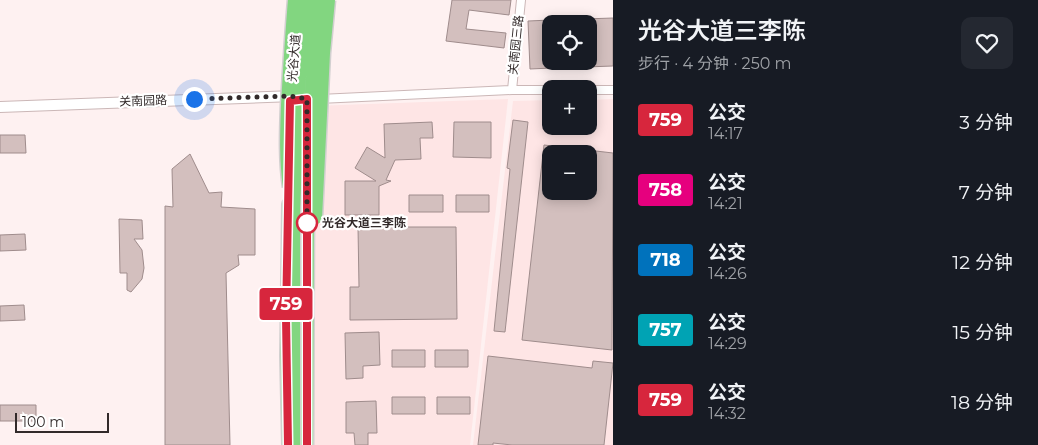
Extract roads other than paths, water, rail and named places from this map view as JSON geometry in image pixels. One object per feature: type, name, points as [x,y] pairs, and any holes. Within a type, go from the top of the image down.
[{"type":"highway","points":[[294,0],[289,58],[286,166],[294,218]]},
{"type":"highway","points":[[294,445],[294,218],[299,90],[306,0]]},
{"type":"highway","points":[[307,445],[311,91],[317,0]]},
{"type":"highway","points":[[308,270],[316,226],[324,53],[329,0]]},
{"type":"main road","name":"光谷大道","points":[[288,445],[286,346],[290,98],[299,0]]},
{"type":"main road","name":"光谷大道","points":[[307,445],[307,99],[317,0]]},
{"type":"main road","name":"关南园路","points":[[0,111],[290,98]]},
{"type":"main road","name":"关南园路","points":[[0,107],[307,99]]},
{"type":"street","name":"关南园三路","points":[[512,90],[521,0]]},
{"type":"street","points":[[307,99],[542,90]]},
{"type":"street","points":[[597,90],[613,90]]},
{"type":"place","name":"光谷大道三李陈","points":[[307,223]]}]
